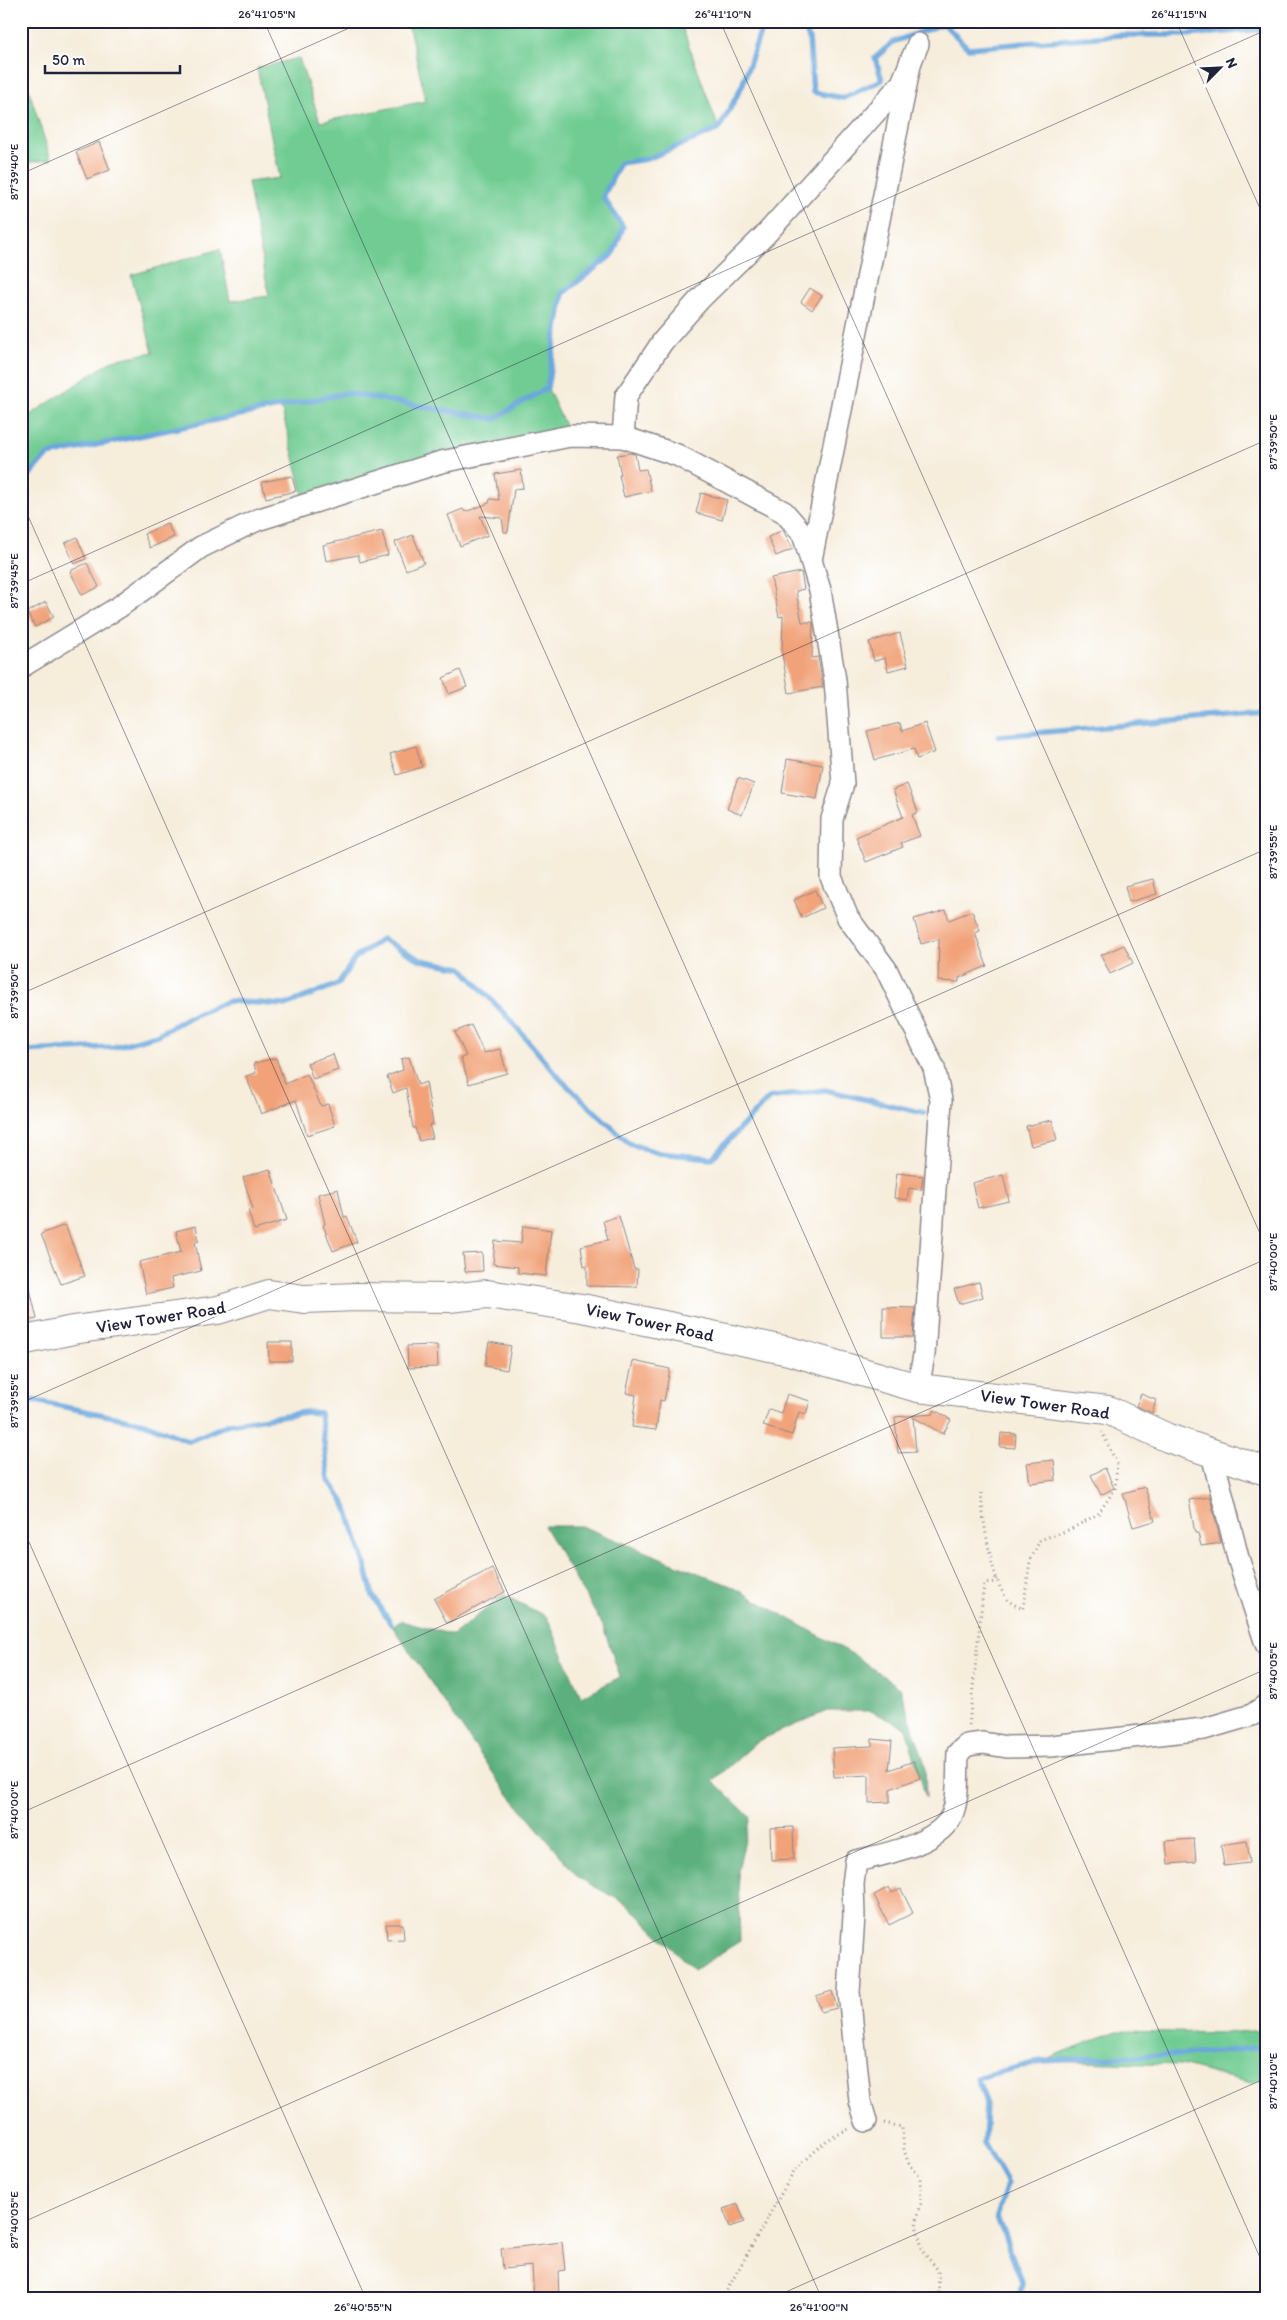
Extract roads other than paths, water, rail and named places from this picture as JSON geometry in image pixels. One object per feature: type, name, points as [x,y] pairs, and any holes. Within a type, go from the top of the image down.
[{"type":"street","points":[[623,437],[626,396],[663,341],[699,300],[765,235],[902,84],[915,52],[811,560]]},
{"type":"street","points":[[21,667],[119,607],[200,547],[257,520],[442,462],[570,436],[623,437],[678,455],[784,512],[803,534],[811,560],[820,590],[835,680],[843,784],[832,819],[831,877],[848,918],[886,969],[934,1068],[941,1100],[924,1355],[918,1388]]},
{"type":"street","name":"View Tower Road","points":[[21,1341],[73,1330],[218,1310],[270,1294],[304,1299],[450,1298],[488,1294],[582,1308],[789,1351],[918,1388],[1108,1410],[1168,1438],[1212,1454],[1266,1470]]},
{"type":"street","points":[[1212,1454],[1238,1558],[1266,1644]]},
{"type":"street","points":[[866,2121],[860,2101],[849,1992],[854,1916],[853,1884],[856,1861],[910,1847],[941,1830],[953,1812],[958,1753],[967,1745],[983,1743],[1007,1747],[1051,1746],[1204,1729],[1252,1715],[1266,1705]]},
{"type":"waterway","points":[[21,484],[48,455],[346,393],[494,419],[547,388],[563,293],[613,254],[623,227],[603,197],[620,163],[647,159],[719,129],[742,86],[761,30],[780,21]]},
{"type":"waterway","points":[[800,21],[809,38],[813,92],[843,98],[882,80],[875,58],[893,42],[951,21]]},
{"type":"waterway","points":[[944,24],[968,48],[1120,35],[1185,35],[1266,29]]},
{"type":"waterway","points":[[999,736],[1266,713]]},
{"type":"waterway","points":[[21,1051],[114,1047],[157,1035],[189,1017],[229,1001],[285,1005],[338,984],[355,958],[382,939],[421,960],[462,968],[512,1022],[562,1081],[630,1144],[659,1153],[712,1158],[769,1098],[825,1090],[924,1113]]},
{"type":"waterway","points":[[21,1398],[144,1423],[189,1441],[229,1424],[306,1412],[320,1413],[329,1480],[346,1506],[365,1564],[373,1596],[391,1624]]},
{"type":"waterway","points":[[1019,2299],[1022,2282],[997,2217],[1007,2184],[984,2143],[986,2102],[977,2078],[1041,2061],[1218,2052],[1266,2047]]}]
